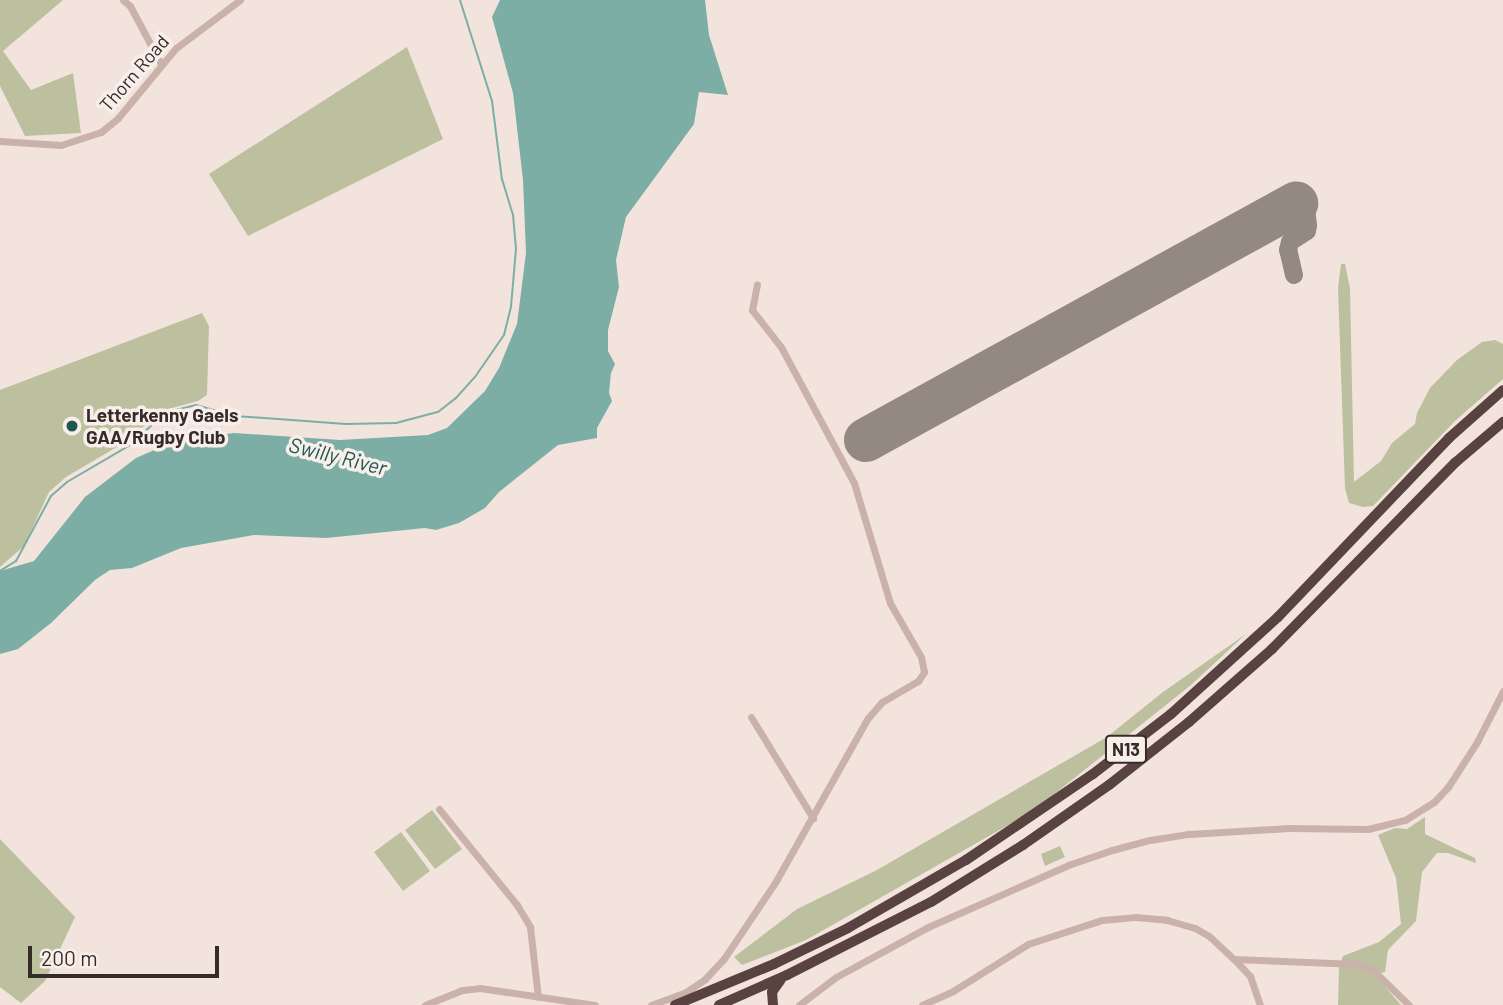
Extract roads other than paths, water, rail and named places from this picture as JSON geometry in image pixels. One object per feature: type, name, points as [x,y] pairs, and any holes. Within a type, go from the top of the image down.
[{"type":"highway","name":"N13","points":[[675,1005],[774,964],[848,928],[966,860],[1093,774],[1171,714],[1261,634],[1449,438],[1503,390]]},
{"type":"highway","name":"N13","points":[[719,1005],[788,975],[876,931],[974,875],[1069,813],[1149,754],[1272,649],[1456,461],[1503,422]]},
{"type":"highway","points":[[773,1005],[773,988],[788,975]]},
{"type":"street","points":[[123,0],[130,6],[161,64]]},
{"type":"street","name":"Thorn Road","points":[[0,141],[61,145],[92,136],[118,118],[161,64],[184,41],[240,0]]},
{"type":"street","points":[[651,1005],[686,992],[717,967],[755,914],[813,818],[871,713],[882,702],[923,677],[924,667],[890,603],[854,483],[780,347],[752,310],[757,284]]},
{"type":"street","points":[[799,1005],[836,977],[928,927],[1071,864],[1112,850],[1189,834],[1277,828],[1368,829],[1405,820],[1434,802],[1448,787],[1477,742],[1503,691]]},
{"type":"street","points":[[751,717],[813,818]]},
{"type":"street","points":[[439,809],[517,905],[530,927],[535,996],[532,1005]]},
{"type":"street","points":[[922,1005],[952,991],[1028,944],[1102,920],[1135,917],[1179,922],[1209,936],[1250,976],[1260,1005]]},
{"type":"street","points":[[1234,959],[1358,964],[1374,971],[1409,1005]]},
{"type":"street","points":[[425,1005],[462,990],[480,988],[595,1005]]},
{"type":"water","name":"Swilly River","points":[[500,0],[705,0],[709,35],[728,95],[699,92],[694,124],[626,217],[616,260],[619,287],[608,330],[608,351],[615,364],[609,393],[612,401],[597,428],[597,438],[558,445],[499,492],[485,508],[459,523],[436,530],[425,528],[326,538],[254,535],[181,548],[132,568],[110,570],[95,580],[51,623],[18,649],[0,654],[0,571],[34,561],[85,497],[136,458],[177,440],[234,433],[340,440],[428,435],[447,428],[485,391],[499,368],[517,324],[526,253],[523,180],[513,93],[492,17]]},
{"type":"waterway","points":[[0,571],[16,561],[51,496],[67,482],[132,444],[164,413],[196,405],[235,416],[346,424],[396,423],[438,412],[456,398],[475,377],[504,335],[511,307],[516,249],[513,215],[502,180],[492,101],[460,0]]},
{"type":"place","name":"Letterkenny Gaels GAA/Rugby Club","points":[[72,426]]}]
